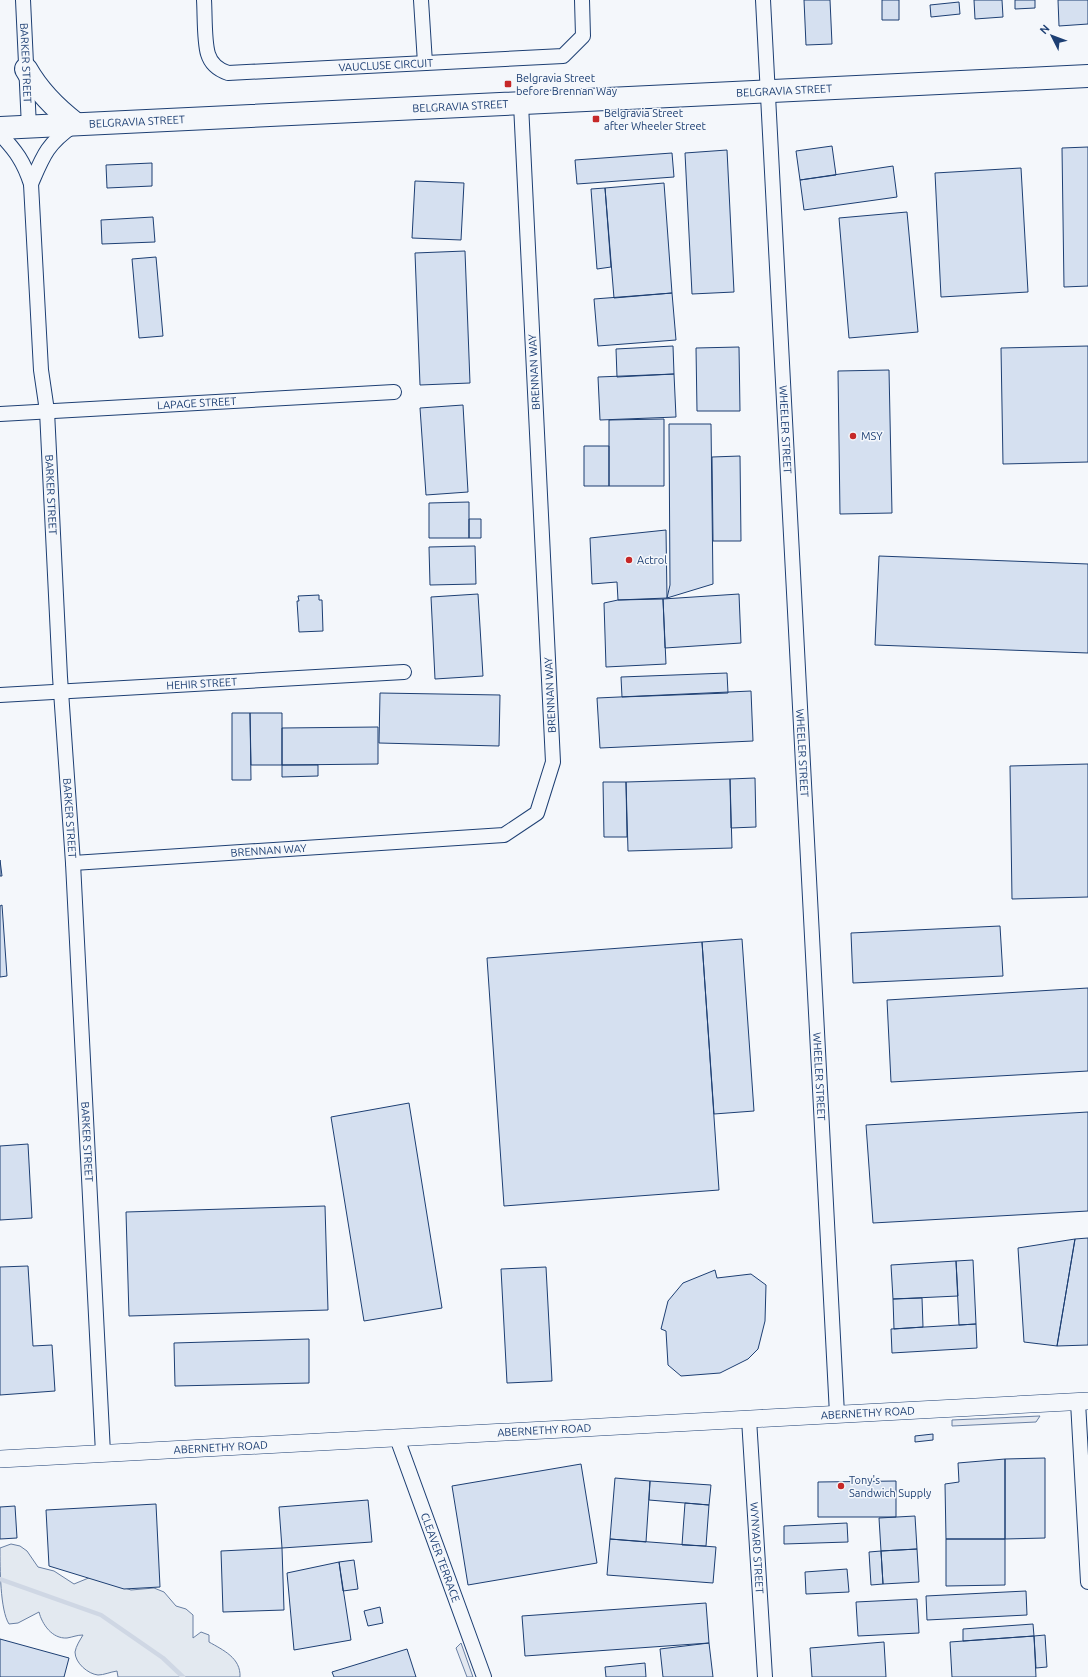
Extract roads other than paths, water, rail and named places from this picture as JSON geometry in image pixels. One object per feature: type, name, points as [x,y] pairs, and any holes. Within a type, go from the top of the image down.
[{"type":"main road","points":[[26,69],[46,98],[76,124]]},
{"type":"main road","name":"BELGRAVIA STREET","points":[[0,128],[1088,76]]},
{"type":"street","name":"BARKER STREET","points":[[23,0],[29,127]]},
{"type":"street","name":"VAUCLUSE CIRCUIT","points":[[204,0],[208,54],[213,64],[221,71],[228,74],[563,56],[584,36],[582,0]]},
{"type":"street","points":[[421,0],[425,63]]},
{"type":"street","name":"WHEELER STREET","points":[[763,0],[837,1414]]},
{"type":"street","name":"BRENNAN WAY","points":[[73,863],[504,835],[537,813],[553,762],[521,104]]},
{"type":"street","name":"BARKER STREET","points":[[31,184],[50,144],[76,124]]},
{"type":"street","name":"BARKER STREET","points":[[0,134],[15,150],[25,165],[31,184],[41,370],[47,411],[61,692],[73,863],[103,1453]]},
{"type":"street","name":"LAPAGE STREET","points":[[0,414],[394,392]]},
{"type":"street","name":"HEHIR STREET","points":[[0,695],[404,672]]},
{"type":"street","points":[[1083,1401],[1088,1582]]},
{"type":"street","name":"ABERNETHY ROAD","points":[[0,1459],[1083,1401]]},
{"type":"street","name":"WYNYARD STREET","points":[[749,1419],[765,1677]]},
{"type":"street","name":"CLEAVER TERRACE","points":[[397,1438],[484,1677]]},
{"type":"waterway","points":[[0,1579],[101,1615],[163,1658],[183,1677]]},
{"type":"place","name":"Belgravia Street before Brennan Way","points":[[508,84]]},
{"type":"place","name":"Belgravia Street after Wheeler Street","points":[[596,119]]},
{"type":"place","name":"MSY","points":[[853,436]]},
{"type":"place","name":"Actrol","points":[[629,560]]},
{"type":"place","name":"Tony's Sandwich Supply","points":[[841,1486]]}]
